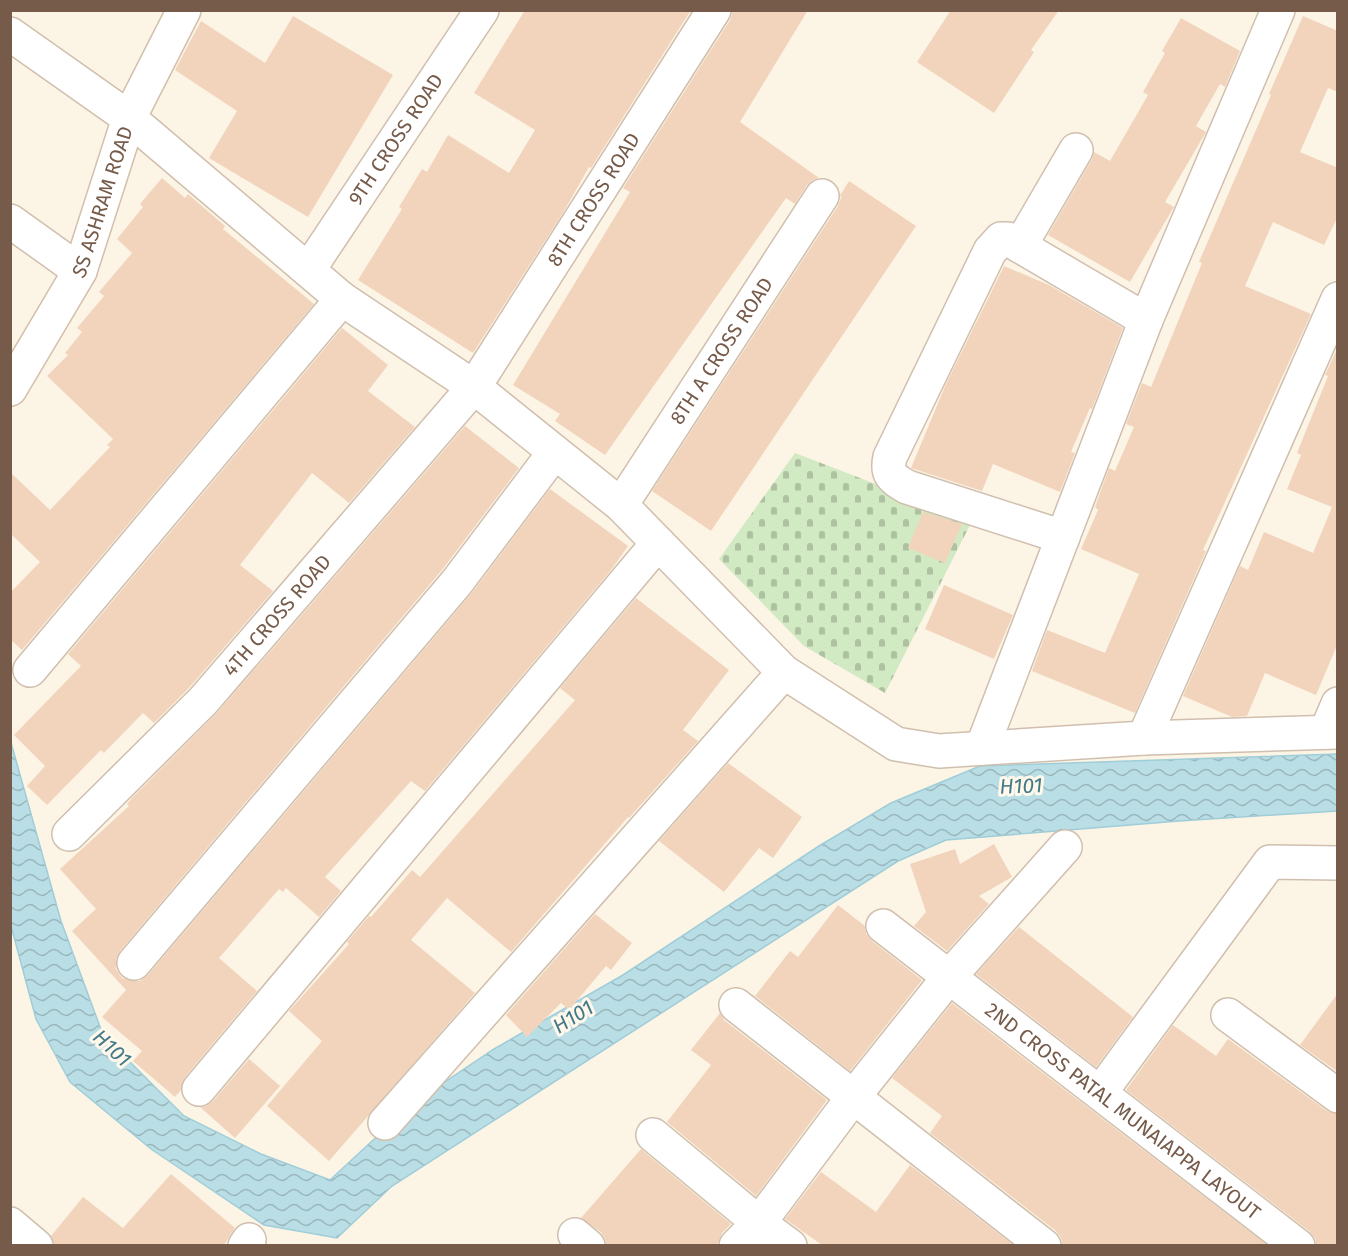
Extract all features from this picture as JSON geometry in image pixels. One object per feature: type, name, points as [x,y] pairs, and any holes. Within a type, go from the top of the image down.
[{"type":"street","name":"SS ASHRAM ROAD","points":[[10,389],[80,271],[129,118],[184,10]]},
{"type":"street","name":"9TH CROSS ROAD","points":[[309,269],[482,10]]},
{"type":"street","name":"8TH CROSS ROAD","points":[[474,387],[714,10]]},
{"type":"street","points":[[982,748],[1146,320],[1278,10]]},
{"type":"street","points":[[10,34],[129,118],[342,299],[474,387],[621,505],[784,672],[896,744],[939,750],[982,748],[1334,723]]},
{"type":"street","points":[[1020,246],[1076,150]]},
{"type":"street","name":"8TH A CROSS ROAD","points":[[621,505],[822,196]]},
{"type":"street","points":[[10,221],[80,271]]},
{"type":"street","points":[[1063,537],[907,487],[890,475],[888,467],[890,457],[990,251],[1001,239],[1008,239],[1146,320]]},
{"type":"street","points":[[1144,738],[1338,298]]},
{"type":"street","points":[[30,670],[342,299]]},
{"type":"street","name":"4TH CROSS ROAD","points":[[69,834],[203,701],[474,387]]},
{"type":"street","points":[[134,963],[457,582],[554,453]]},
{"type":"street","points":[[198,1089],[658,543]]},
{"type":"street","points":[[385,1123],[784,672]]},
{"type":"street","points":[[748,1234],[949,977],[1065,847]]},
{"type":"street","points":[[1100,1093],[1270,862],[1338,863]]},
{"type":"street","name":"2ND CROSS PATAL MUNAIAPPA LAYOUT","points":[[883,926],[1298,1245]]},
{"type":"street","points":[[736,1005],[1044,1245]]},
{"type":"street","points":[[1228,1015],[1338,1096]]},
{"type":"street","points":[[653,1135],[748,1234],[790,1245]]},
{"type":"street","points":[[10,1224],[36,1245]]},
{"type":"green space","points":[[795,453],[972,521],[885,693],[804,646],[719,559]]},
{"type":"water","name":"H101","points":[[10,739],[61,921],[103,1035],[184,1116],[261,1154],[330,1180],[412,1104],[494,1049],[623,975],[819,846],[891,803],[980,766],[1337,754],[1337,811],[946,840],[898,861],[392,1186],[337,1238],[264,1225],[151,1149],[70,1082],[36,1019],[11,926]]},
{"type":"building","points":[[525,10],[691,10],[591,168],[589,167],[563,213],[473,353],[358,280],[402,209],[399,207],[422,169],[427,172],[448,135],[509,173],[535,130],[474,93]]},
{"type":"building","points":[[733,10],[808,10],[740,122],[819,178],[807,185],[795,204],[786,198],[605,455],[555,421],[560,414],[513,385],[630,192],[623,188],[730,20]]},
{"type":"building","points":[[951,10],[1059,10],[1031,50],[1034,52],[994,113],[917,62]]},
{"type":"building","points":[[293,16],[393,75],[308,217],[209,158],[237,111],[175,70],[201,21],[265,63]]},
{"type":"building","points":[[1303,16],[1338,31],[1338,92],[1328,88],[1300,152],[1338,168],[1338,216],[1324,245],[1273,222],[1245,286],[1311,314],[1203,550],[1206,551],[1135,713],[1032,671],[1047,630],[1105,653],[1139,574],[1081,549],[1098,510],[1095,507],[1109,468],[1115,471],[1134,427],[1126,424],[1142,383],[1151,387],[1202,263],[1199,262]]},
{"type":"building","points":[[1181,18],[1240,51],[1225,87],[1220,84],[1196,126],[1206,132],[1165,202],[1174,207],[1130,282],[1048,235],[1094,152],[1110,161],[1148,95],[1143,92],[1165,53],[1162,51]]},
{"type":"building","points":[[162,178],[185,198],[188,194],[225,226],[223,229],[314,304],[22,650],[10,639],[10,593],[40,562],[10,533],[10,472],[50,510],[110,447],[107,445],[113,439],[47,376],[68,355],[65,353],[82,332],[77,328],[104,296],[99,292],[132,253],[117,239],[143,207],[140,204]]},
{"type":"building","points":[[849,181],[916,226],[711,531],[652,491],[838,206],[840,193]]},
{"type":"building","points":[[1004,266],[1049,285],[1123,328],[1092,409],[1090,408],[1071,452],[1075,453],[1060,492],[993,464],[982,491],[911,468],[946,384]]},
{"type":"building","points":[[342,328],[388,365],[368,391],[415,427],[349,503],[312,473],[240,565],[273,591],[189,688],[154,723],[143,713],[104,753],[101,750],[47,805],[27,786],[45,766],[14,735],[81,666],[68,654]]},
{"type":"building","points":[[1338,347],[1338,643],[1316,695],[1265,673],[1247,716],[1232,717],[1183,696],[1240,566],[1248,570],[1264,532],[1313,553],[1332,507],[1287,489],[1301,455],[1297,453],[1328,376],[1325,375]]},
{"type":"building","points":[[465,426],[519,468],[442,570],[120,951],[116,959],[116,969],[122,978],[140,981],[148,975],[471,594],[550,489],[628,546],[611,570],[425,791],[411,781],[325,877],[341,891],[319,917],[286,888],[283,892],[279,889],[219,958],[257,991],[185,1077],[181,1090],[175,1097],[133,1061],[142,1051],[102,1017],[126,990],[72,931],[96,909],[60,869],[129,806],[127,804],[132,798],[217,713]]},
{"type":"building","points":[[923,512],[962,524],[945,563],[908,548]]},
{"type":"building","points":[[944,585],[1013,615],[994,659],[925,629]]},
{"type":"building","points":[[636,598],[729,670],[683,730],[698,741],[628,817],[511,952],[447,898],[411,940],[475,993],[329,1161],[267,1106],[322,1041],[289,1011],[349,944],[347,942],[369,916],[371,917],[412,870],[420,877],[575,700],[560,688]]},
{"type":"building","points":[[728,763],[802,817],[773,858],[759,848],[724,892],[659,841]]},
{"type":"building","points":[[994,844],[1012,877],[979,896],[989,904],[947,951],[914,926],[926,912],[910,864],[955,849],[960,864]]},
{"type":"building","points":[[838,905],[865,926],[866,934],[872,941],[922,980],[850,1071],[755,996],[790,951],[798,957]]},
{"type":"building","points":[[595,914],[632,943],[611,970],[606,966],[569,1010],[561,1003],[527,1037],[506,1015]]},
{"type":"building","points":[[1019,927],[1133,1017],[1096,1067],[976,974]]},
{"type":"building","points":[[1338,993],[1338,1072],[1300,1045]]},
{"type":"building","points":[[952,1003],[1267,1245],[1062,1245],[1061,1238],[1056,1231],[930,1133],[942,1116],[892,1078]]},
{"type":"building","points":[[720,1013],[724,1020],[827,1100],[756,1196],[667,1122],[711,1065],[691,1050]]},
{"type":"building","points":[[1173,1025],[1216,1056],[1228,1039],[1327,1111],[1338,1114],[1338,1245],[1316,1245],[1315,1238],[1309,1231],[1126,1090]]},
{"type":"building","points":[[249,1059],[280,1086],[235,1138],[200,1107],[213,1101]]},
{"type":"building","points":[[641,1149],[731,1224],[722,1233],[717,1245],[606,1245],[601,1232],[581,1218]]},
{"type":"building","points":[[910,1165],[1013,1245],[822,1245],[785,1219],[821,1172],[876,1212]]},
{"type":"building","points":[[171,1174],[235,1228],[224,1245],[54,1245],[51,1236],[83,1197],[123,1228]]}]
